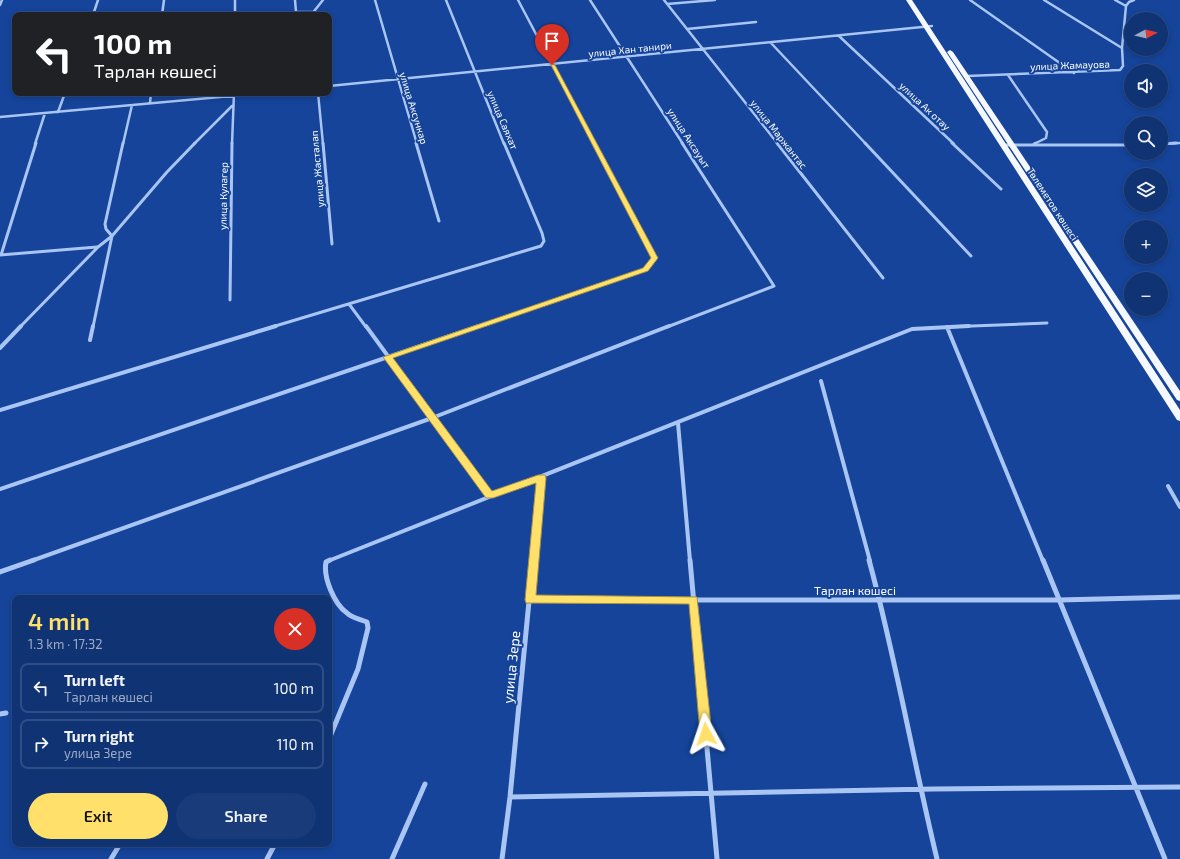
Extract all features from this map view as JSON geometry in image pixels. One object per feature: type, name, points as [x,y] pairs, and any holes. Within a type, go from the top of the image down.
[{"type":"main road","name":"Төлеметов көшесі","points":[[908,0],[967,76],[1180,398]]},
{"type":"main road","name":"Төлеметов көшесі","points":[[916,0],[929,27],[1002,145],[1180,418]]},
{"type":"street","points":[[0,4],[2,0]]},
{"type":"street","points":[[94,12],[98,0]]},
{"type":"street","points":[[162,12],[164,0]]},
{"type":"street","points":[[235,0],[235,12]]},
{"type":"street","points":[[295,0],[296,12]]},
{"type":"street","points":[[314,12],[323,0]]},
{"type":"street","name":"улица Аксункар","points":[[375,0],[397,80],[439,220]]},
{"type":"street","name":"улица Саяхат","points":[[349,304],[541,246],[544,242],[542,233],[474,72],[446,0]]},
{"type":"street","points":[[0,489],[646,270],[655,258],[518,0]]},
{"type":"street","name":"улица Аксауыт","points":[[432,418],[774,286],[590,0]]},
{"type":"street","name":"улица Маржантас","points":[[664,0],[883,278]]},
{"type":"street","points":[[667,4],[715,0]]},
{"type":"street","points":[[970,0],[1074,73]]},
{"type":"street","points":[[1044,0],[1122,48]]},
{"type":"street","points":[[1115,0],[1126,6],[1134,0]]},
{"type":"street","name":"улица Жамауова","points":[[967,76],[1120,70],[1123,66],[1122,48],[1126,6]]},
{"type":"street","points":[[687,29],[756,22]]},
{"type":"street","name":"улица Хан танири","points":[[332,86],[929,27]]},
{"type":"street","name":"улица Ак отау","points":[[839,36],[1001,189]]},
{"type":"street","points":[[771,42],[971,256]]},
{"type":"street","points":[[1008,75],[1047,132],[1046,138],[1032,145]]},
{"type":"street","points":[[58,112],[64,96]]},
{"type":"street","points":[[150,103],[151,96]]},
{"type":"street","points":[[0,117],[215,96]]},
{"type":"street","name":"улица Кулагер","points":[[230,300],[232,106],[234,96]]},
{"type":"street","name":"улица Жасталап","points":[[318,96],[332,244]]},
{"type":"street","points":[[112,236],[106,229],[105,224],[132,105]]},
{"type":"street","points":[[0,348],[98,247],[112,236],[167,172],[232,106]]},
{"type":"street","points":[[45,113],[1,255],[98,247]]},
{"type":"street","points":[[1168,144],[1180,143]]},
{"type":"street","points":[[1002,145],[1124,145]]},
{"type":"street","points":[[90,340],[112,236]]},
{"type":"street","points":[[0,410],[349,304],[490,496]]},
{"type":"street","points":[[332,732],[358,669],[368,628],[367,622],[346,614],[341,609],[330,586],[325,564],[330,560],[490,496],[542,478],[912,329],[1047,323]]},
{"type":"street","points":[[947,327],[1165,859]]},
{"type":"street","points":[[821,381],[880,600],[920,789],[937,859]]},
{"type":"street","points":[[0,572],[167,514],[432,418]]},
{"type":"street","points":[[678,423],[717,859]]},
{"type":"street","name":"улица Зере","points":[[502,859],[510,797],[542,478]]},
{"type":"street","points":[[1168,486],[1180,506]]},
{"type":"street","name":"Тарлан көшесі","points":[[530,600],[1059,600],[1180,597]]},
{"type":"street","points":[[392,859],[425,784]]},
{"type":"street","points":[[510,797],[920,789],[1180,787]]},
{"type":"street","points":[[111,859],[118,847]]},
{"type":"street","points":[[267,859],[273,847]]},
{"type":"route","points":[[552,65],[655,258],[646,270],[388,357],[490,496],[542,478],[530,600],[694,600],[706,734]]}]
